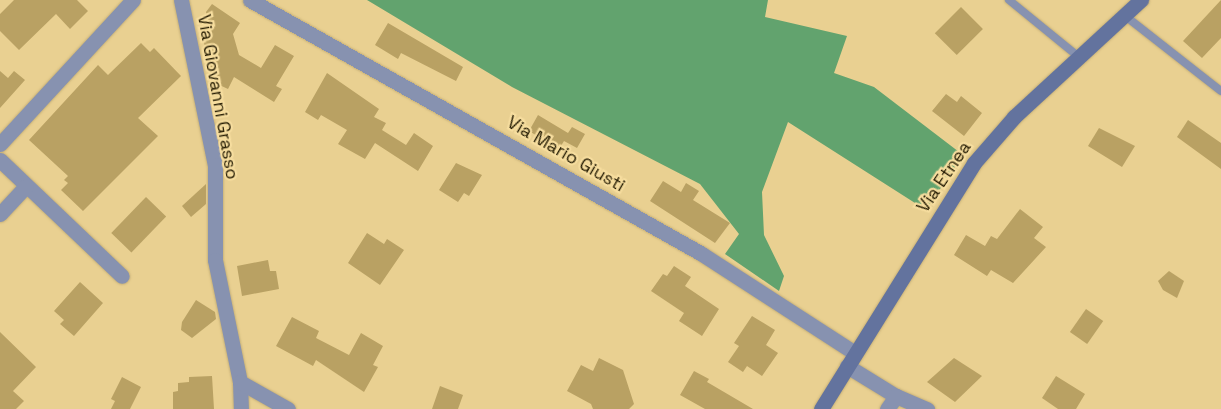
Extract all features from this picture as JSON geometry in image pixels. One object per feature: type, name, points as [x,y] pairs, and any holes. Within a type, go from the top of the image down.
[{"type":"main road","name":"Via Etnea","points":[[821,409],[974,164],[1044,89],[1141,0]]},
{"type":"street","points":[[0,144],[133,0]]},
{"type":"street","name":"Via Giovanni Grasso","points":[[181,0],[215,165],[215,260],[240,382],[241,409]]},
{"type":"street","name":"Via Mario Giusti","points":[[250,0],[702,254],[851,360],[896,396],[927,409]]},
{"type":"street","points":[[0,160],[122,276]]},
{"type":"street","points":[[0,214],[26,186]]},
{"type":"street","points":[[240,382],[288,409]]},
{"type":"street","points":[[887,409],[896,396]]},
{"type":"lane","points":[[1009,0],[1079,57]]},
{"type":"lane","points":[[1124,15],[1221,91]]},
{"type":"green space","points":[[367,0],[768,0],[765,17],[847,36],[834,73],[874,87],[963,155],[926,210],[788,122],[762,192],[764,235],[784,276],[779,291],[725,254],[739,234],[700,184],[512,87]]},
{"type":"building","points":[[14,0],[77,0],[88,11],[70,29],[56,14],[19,50],[0,31],[0,14]]},
{"type":"building","points":[[1221,0],[1221,38],[1202,58],[1183,41]]},
{"type":"building","points":[[212,4],[240,23],[233,34],[239,55],[261,68],[275,45],[294,56],[276,86],[282,89],[274,102],[234,77],[228,89],[213,82],[203,38],[212,36],[206,12]]},
{"type":"building","points":[[961,7],[983,29],[957,55],[935,33]]},
{"type":"building","points":[[388,23],[463,67],[456,81],[401,53],[398,59],[375,45]]},
{"type":"building","points":[[141,43],[150,52],[154,48],[181,76],[138,118],[158,136],[83,211],[61,190],[68,183],[64,180],[68,176],[29,140],[98,65],[108,75]]},
{"type":"building","points":[[0,71],[8,78],[14,71],[25,80],[0,108]]},
{"type":"building","points":[[327,73],[379,109],[374,117],[386,123],[382,130],[406,145],[414,133],[433,146],[418,171],[375,143],[365,159],[338,144],[347,130],[321,115],[318,120],[305,112]]},
{"type":"building","points":[[946,94],[957,102],[961,96],[982,113],[964,136],[932,111]]},
{"type":"building","points":[[538,115],[568,133],[572,127],[585,134],[577,148],[564,141],[559,149],[529,131]]},
{"type":"building","points":[[1188,120],[1221,143],[1221,169],[1177,137]]},
{"type":"building","points":[[1099,128],[1135,146],[1122,167],[1088,146]]},
{"type":"building","points":[[456,163],[482,175],[469,196],[464,193],[458,202],[439,190]]},
{"type":"building","points":[[663,181],[681,192],[686,183],[699,191],[693,200],[730,223],[715,243],[650,201]]},
{"type":"building","points":[[206,184],[206,204],[191,217],[182,206]]},
{"type":"building","points":[[146,197],[166,216],[131,252],[111,233]]},
{"type":"building","points":[[1020,209],[1043,227],[1034,238],[1046,247],[1013,283],[991,270],[987,276],[954,255],[966,235],[985,246],[991,236],[997,239]]},
{"type":"building","points":[[367,233],[384,244],[387,239],[404,250],[380,285],[348,263]]},
{"type":"building","points":[[268,260],[270,271],[276,271],[279,289],[242,296],[237,266]]},
{"type":"building","points":[[674,266],[691,277],[685,286],[719,309],[702,336],[679,321],[684,313],[651,291],[663,274],[667,276]]},
{"type":"building","points":[[1169,271],[1184,281],[1177,298],[1163,290],[1158,281]]},
{"type":"building","points":[[80,282],[103,303],[74,336],[60,324],[64,320],[54,311]]},
{"type":"building","points":[[196,300],[215,312],[216,319],[192,338],[181,330],[182,322]]},
{"type":"building","points":[[1086,309],[1103,321],[1087,344],[1070,332]]},
{"type":"building","points":[[752,316],[775,330],[766,345],[778,353],[762,376],[747,366],[743,372],[728,362],[739,346],[734,343]]},
{"type":"building","points":[[292,317],[319,331],[316,338],[349,355],[361,333],[383,346],[373,365],[378,367],[364,392],[316,360],[313,366],[276,346]]},
{"type":"building","points":[[0,332],[36,367],[13,391],[24,401],[16,409],[0,409]]},
{"type":"building","points":[[599,358],[623,370],[634,404],[629,409],[593,409],[591,404],[567,391],[581,365],[593,371]]},
{"type":"building","points":[[954,358],[982,376],[955,402],[927,382]]},
{"type":"building","points":[[694,371],[709,379],[707,382],[753,409],[705,409],[680,395]]},
{"type":"building","points":[[212,376],[214,409],[173,409],[173,392],[178,391],[178,383],[189,382],[189,377]]},
{"type":"building","points":[[1056,376],[1085,394],[1076,409],[1058,409],[1042,398]]},
{"type":"building","points":[[122,377],[141,387],[130,409],[111,409],[115,401],[111,399]]},
{"type":"building","points":[[440,386],[463,395],[458,409],[432,409]]}]
